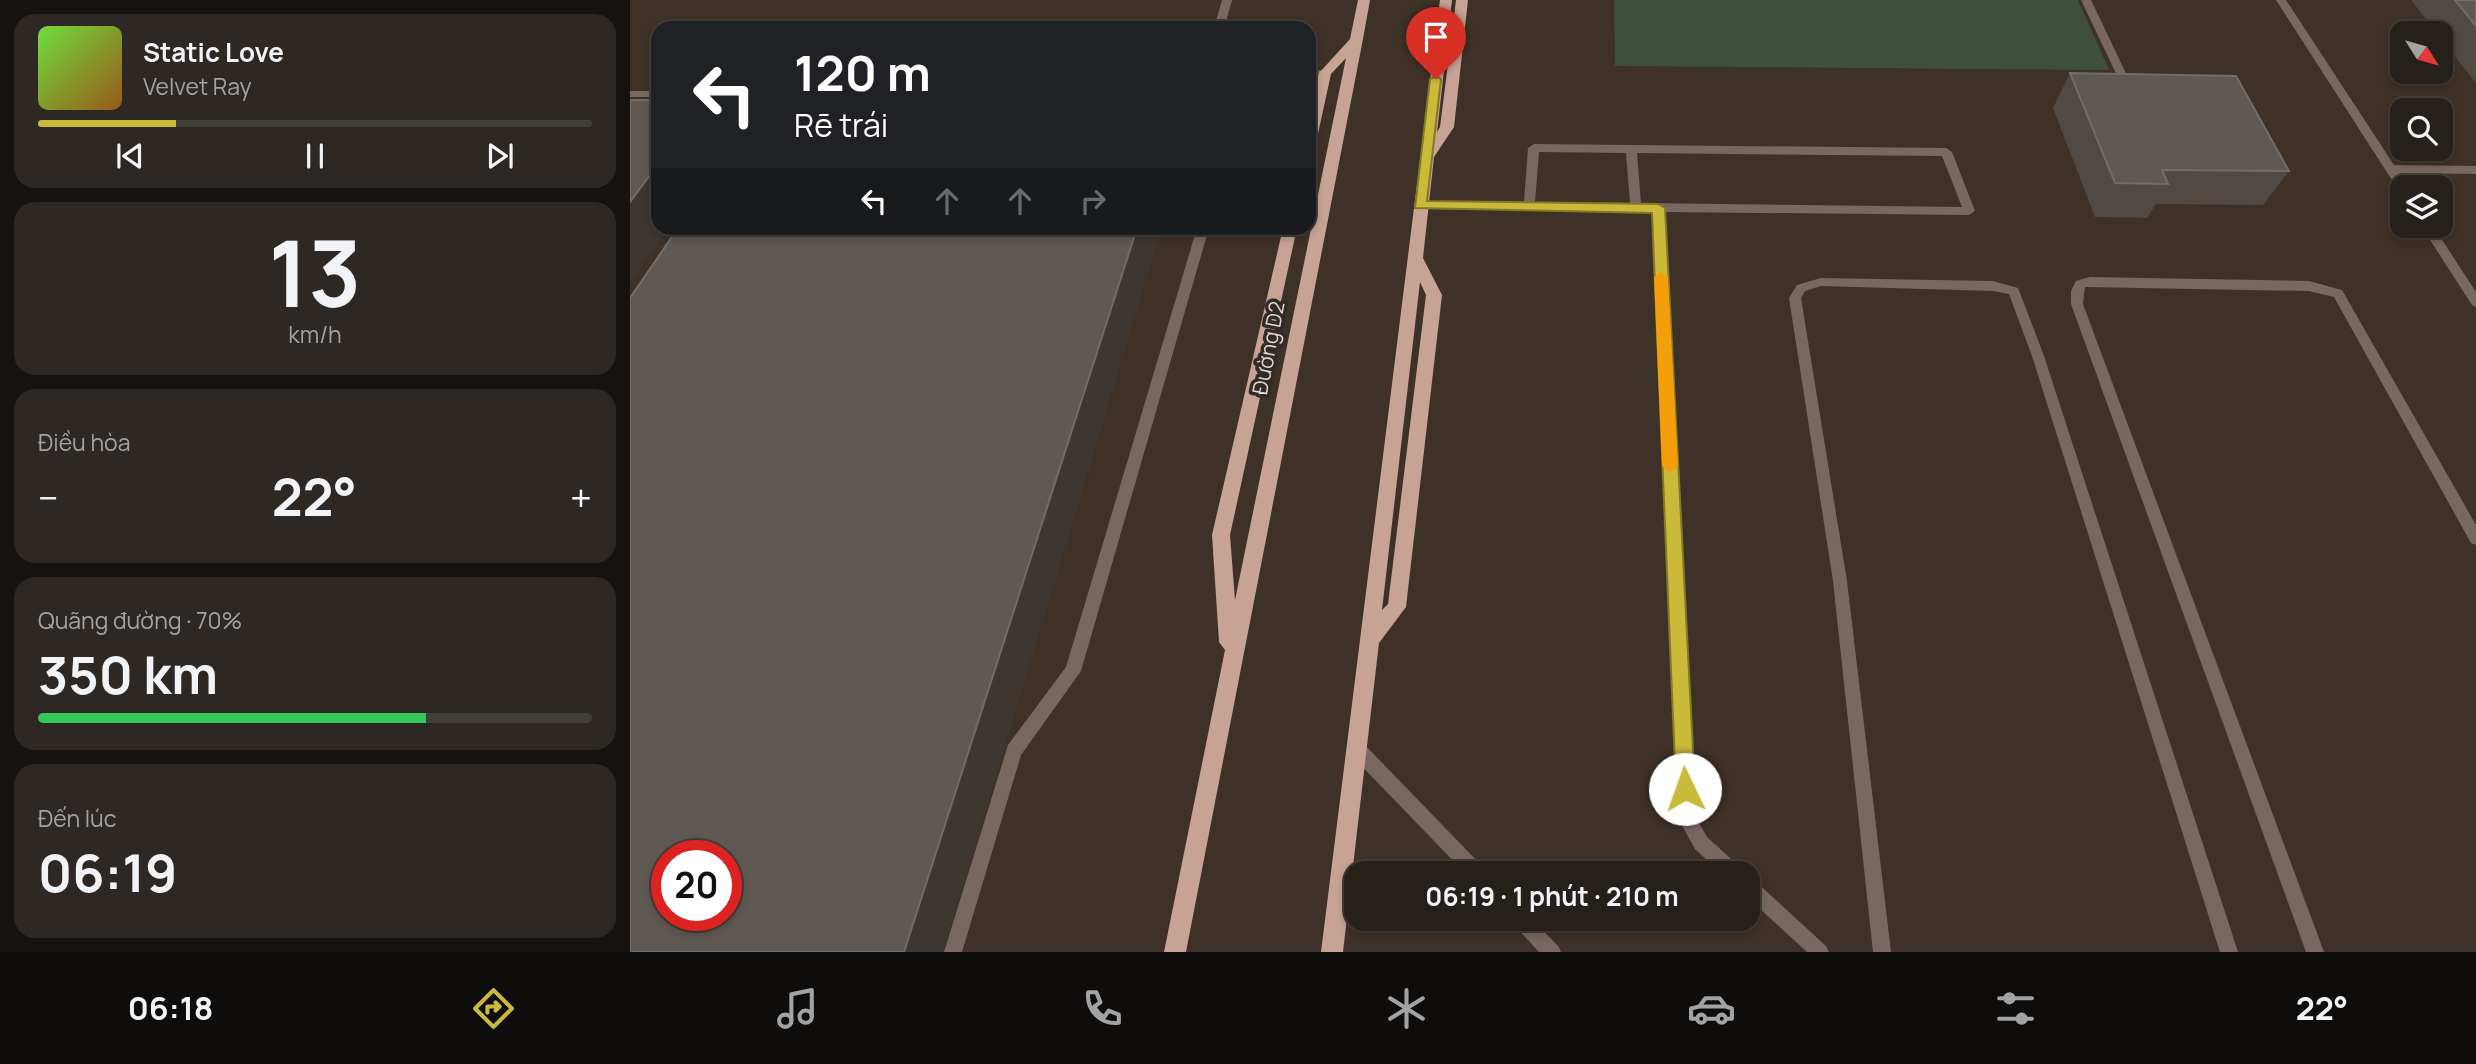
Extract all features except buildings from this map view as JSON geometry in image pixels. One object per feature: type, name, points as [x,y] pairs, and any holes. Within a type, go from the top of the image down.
[{"type":"main road","name":"Đường D2","points":[[1175,952],[1364,0]]},
{"type":"main road","points":[[1332,952],[1367,642],[1446,0]]},
{"type":"main road","points":[[1426,158],[1447,127],[1462,0]]},
{"type":"main road","points":[[1316,112],[1325,73],[1357,39]]},
{"type":"main road","name":"Đường D2","points":[[1231,666],[1221,535],[1288,235]]},
{"type":"main road","points":[[1367,642],[1397,607],[1410,506],[1434,295],[1414,256]]},
{"type":"street","points":[[1221,21],[1227,0]]},
{"type":"street","points":[[2086,0],[2127,86]]},
{"type":"street","points":[[2281,0],[2395,175]]},
{"type":"street","points":[[1316,73],[1325,73]]},
{"type":"street","points":[[630,93],[651,94]]},
{"type":"street","points":[[1420,205],[1530,207],[1969,211],[1946,152],[1534,148],[1530,207]]},
{"type":"street","points":[[1632,149],[1636,208]]},
{"type":"street","points":[[2391,169],[2476,170]]},
{"type":"street","points":[[1658,208],[1686,816],[1701,843],[1721,861]]},
{"type":"street","points":[[953,952],[1014,751],[1073,671],[1201,235]]},
{"type":"street","points":[[2435,238],[2476,302]]},
{"type":"street","points":[[2315,952],[2077,304],[2080,284],[2090,281],[2309,286],[2338,293],[2476,539]]},
{"type":"street","points":[[1882,952],[1840,581],[1795,298],[1801,288],[1821,282],[1993,286],[2014,291],[2038,356],[2229,952]]},
{"type":"street","points":[[1356,748],[1464,861]]},
{"type":"street","points":[[1760,897],[1820,952]]},
{"type":"street","points":[[1532,931],[1552,952]]},
{"type":"shaded area","points":[[630,0],[2476,0],[2476,952],[630,952]]},
{"type":"green space","points":[[1614,0],[2078,0],[2109,70],[1615,66]]},
{"type":"slow traffic","points":[[1661,277],[1670,466]]},
{"type":"route","points":[[1436,79],[1420,205],[1658,208],[1685,789]]}]
